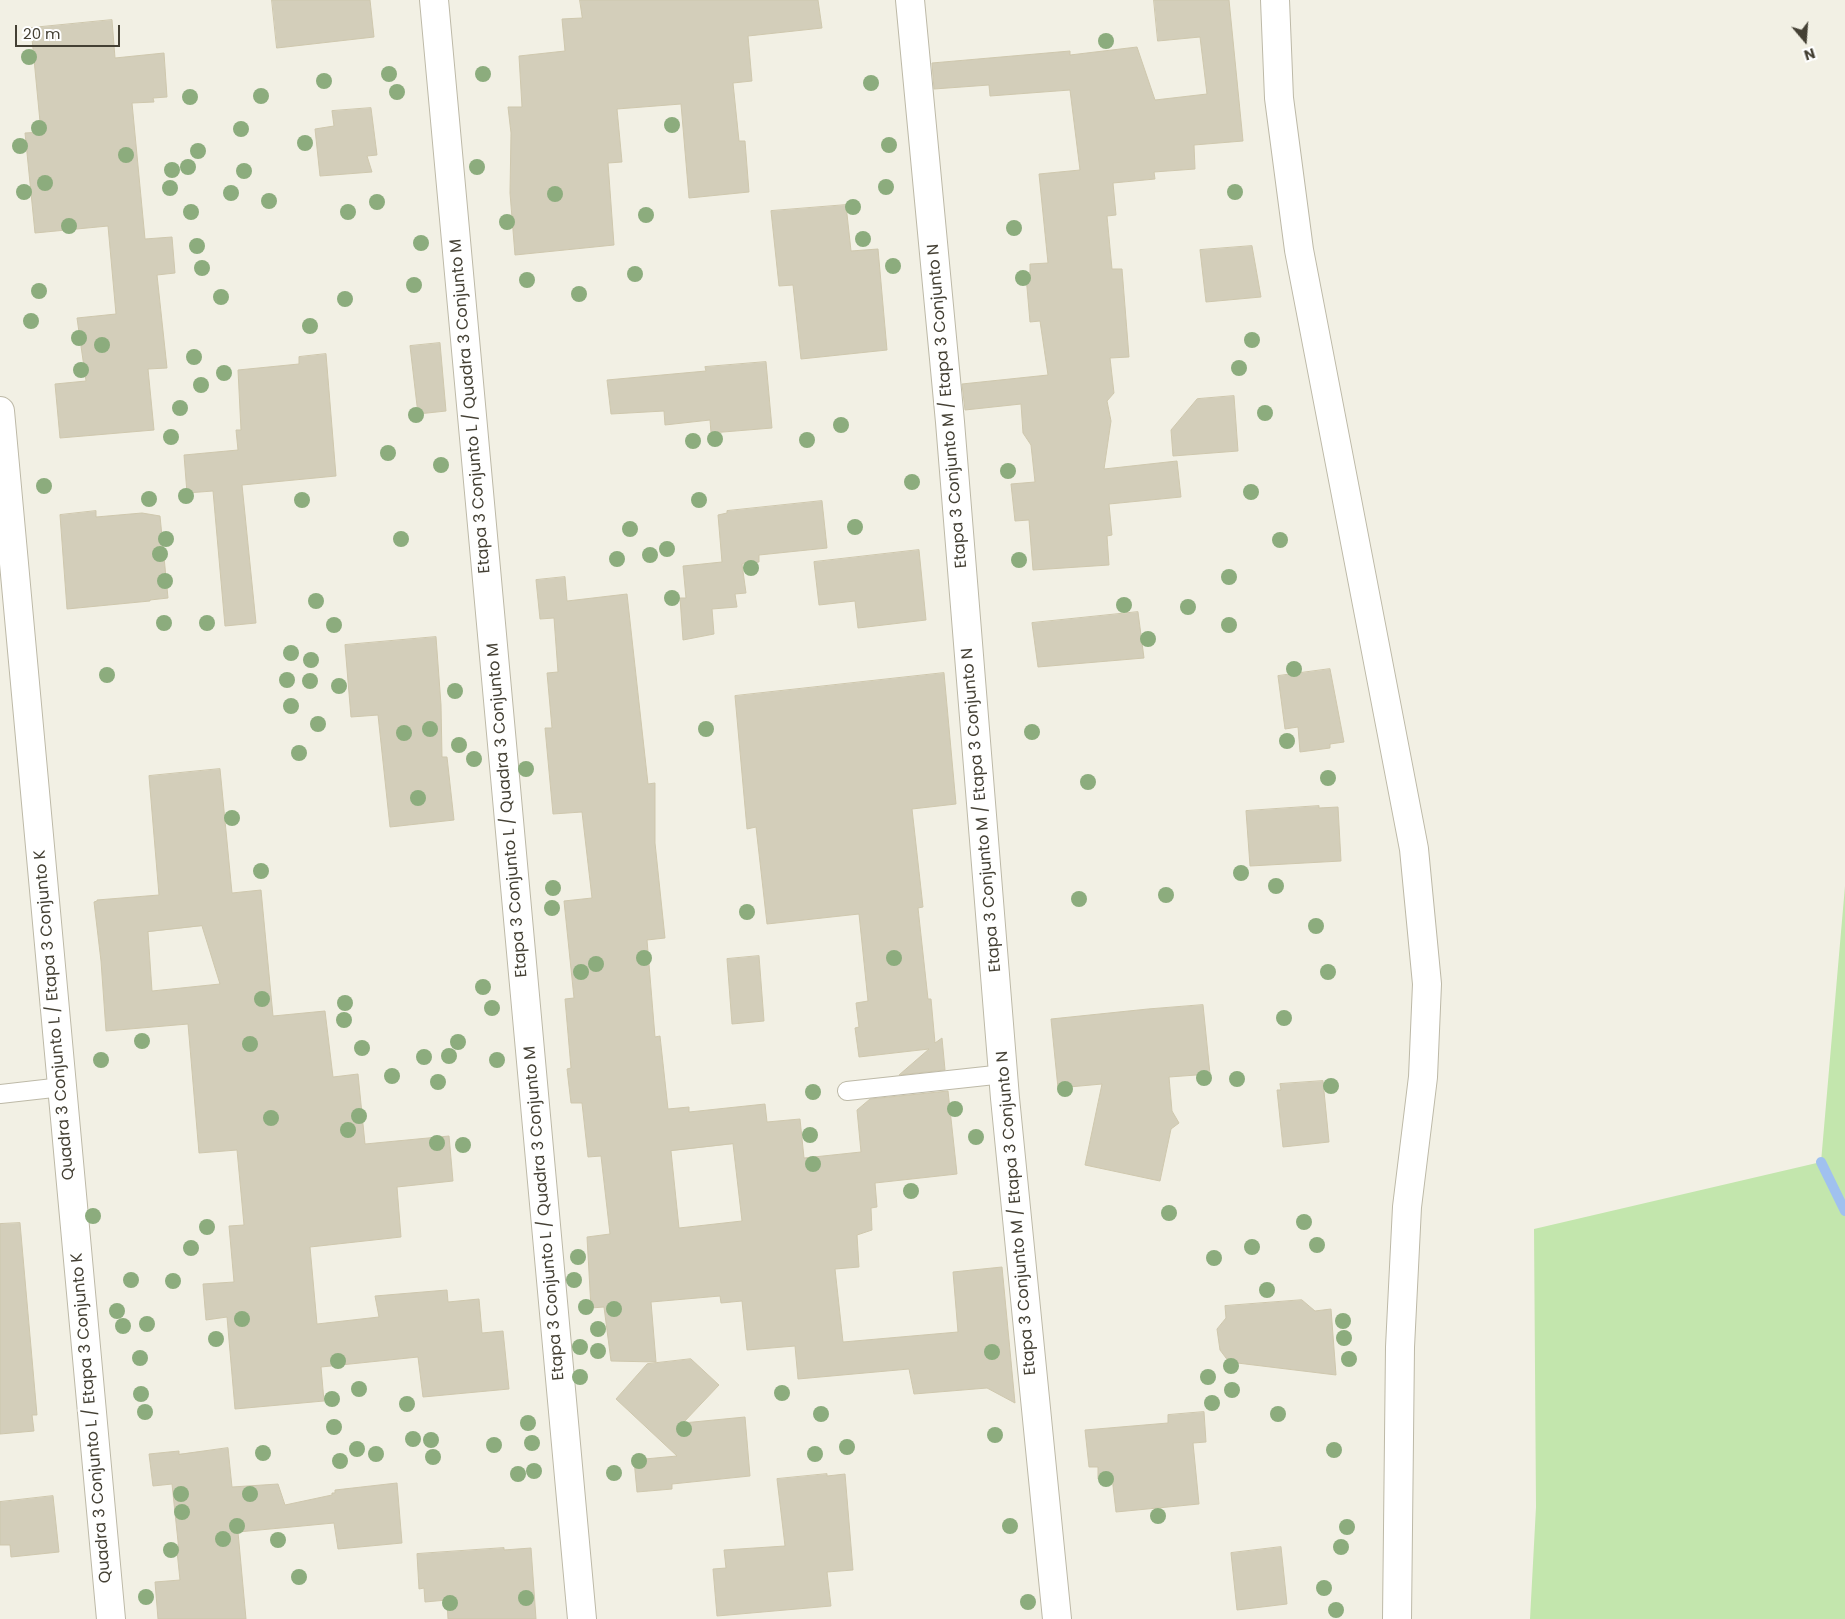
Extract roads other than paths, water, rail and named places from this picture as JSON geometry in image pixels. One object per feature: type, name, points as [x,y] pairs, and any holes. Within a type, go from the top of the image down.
[{"type":"street","name":"Etapa 3 Conjunto L / Quadra 3 Conjunto M","points":[[434,0],[582,1619]]},
{"type":"street","name":"Etapa 3 Conjunto M / Etapa 3 Conjunto N","points":[[910,0],[951,432],[1004,1074],[1057,1619]]},
{"type":"street","points":[[1275,0],[1279,98],[1299,250],[1414,848],[1427,984],[1423,1076],[1407,1207],[1400,1347],[1397,1619]]},
{"type":"street","name":"Quadra 3 Conjunto L / Etapa 3 Conjunto K","points":[[0,411],[111,1619]]},
{"type":"lane","points":[[847,1090],[1004,1074]]},
{"type":"lane","points":[[0,1094],[62,1087]]},
{"type":"waterway","points":[[1821,1162],[1845,1211]]}]
